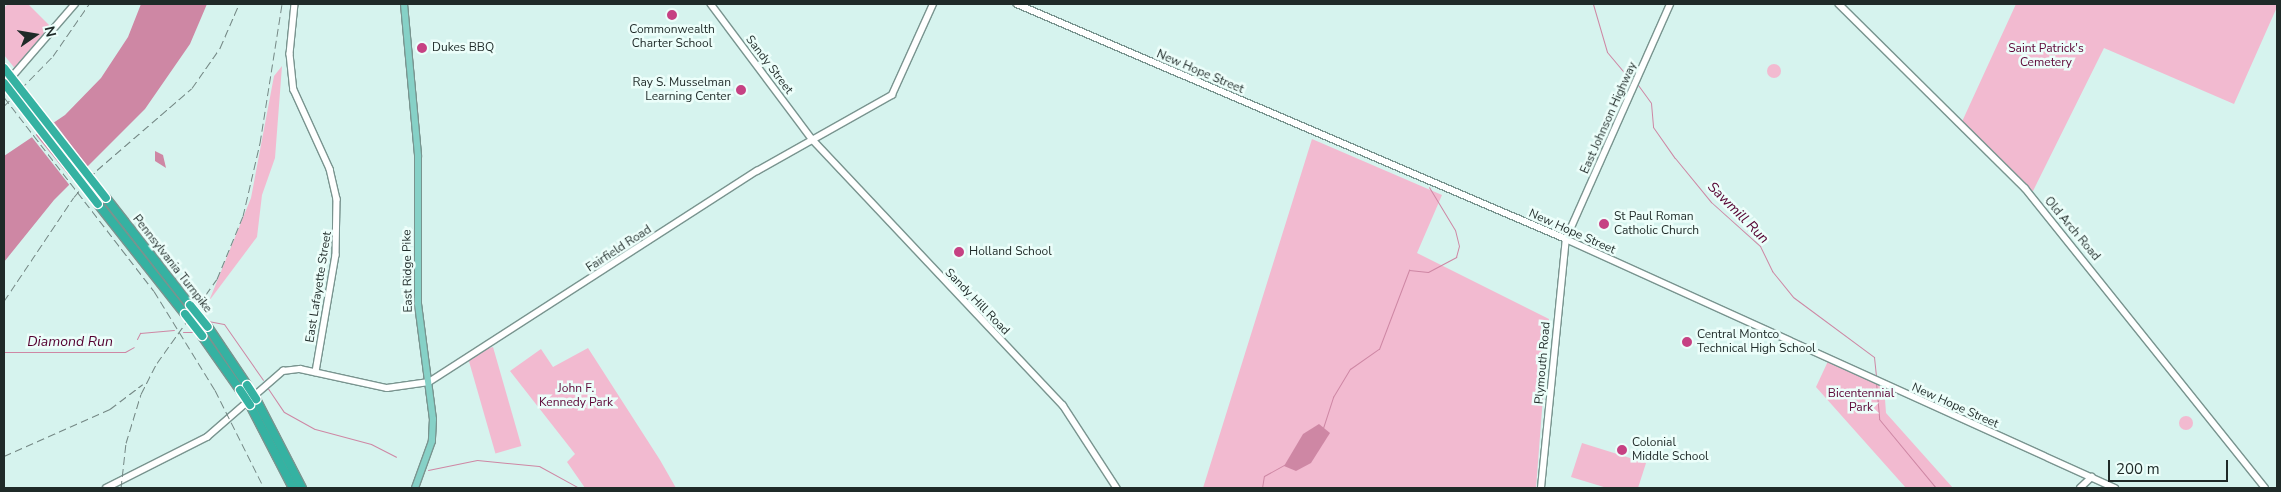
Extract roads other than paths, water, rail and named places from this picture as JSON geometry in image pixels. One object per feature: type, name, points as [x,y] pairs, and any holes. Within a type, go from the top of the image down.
[{"type":"highway","name":"Pennsylvania Turnpike","points":[[4,68],[208,327],[256,399],[302,488]]},
{"type":"highway","name":"Pennsylvania Turnpike","points":[[4,84],[202,336],[250,405],[293,488]]},
{"type":"main road","name":"East Ridge Pike","points":[[404,4],[418,156],[418,304],[429,382],[433,430],[415,488]]},
{"type":"street","points":[[4,84],[76,4]]},
{"type":"street","name":"East Lafayette Street","points":[[296,4],[290,54],[291,72],[298,101],[330,169],[338,199],[336,255],[316,372]]},
{"type":"street","name":"Sandy Street","points":[[711,4],[812,139]]},
{"type":"street","name":"Fairfield Road","points":[[429,382],[820,134],[892,95],[933,4]]},
{"type":"street","name":"New Hope Street","points":[[1016,4],[1566,239],[1873,380],[2116,488]]},
{"type":"street","name":"East Johnson Highway","points":[[1566,239],[1634,90],[1670,4]]},
{"type":"street","name":"Old Arch Road","points":[[1839,4],[2025,188],[2266,488]]},
{"type":"street","name":"Sandy Hill Road","points":[[812,139],[1063,405],[1117,488]]},
{"type":"street","name":"Plymouth Road","points":[[1541,488],[1566,239]]},
{"type":"street","points":[[106,488],[207,437],[268,380],[293,369],[316,372],[387,388],[429,382]]},
{"type":"street","points":[[2080,488],[2092,477]]},
{"type":"waterway","name":"Sawmill Run","points":[[1593,4],[1607,52],[1632,82]]},
{"type":"waterway","name":"Sawmill Run","points":[[1638,85],[1651,103],[1653,127],[1675,158],[1711,202],[1760,246],[1772,271],[1793,297],[1874,357],[1876,376]]},
{"type":"waterway","points":[[1323,428],[1333,397],[1350,369],[1379,349],[1409,270],[1428,272],[1456,257],[1459,246],[1455,230],[1429,187]]},
{"type":"waterway","name":"Diamond Run","points":[[208,321],[224,324],[263,380]]},
{"type":"waterway","name":"Diamond Run","points":[[137,339],[140,333],[174,330]]},
{"type":"waterway","name":"Diamond Run","points":[[183,332],[195,332]]},
{"type":"waterway","name":"Diamond Run","points":[[4,352],[125,352],[134,347]]},
{"type":"waterway","name":"Sawmill Run","points":[[1876,382],[1879,419],[1936,488]]},
{"type":"waterway","name":"Diamond Run","points":[[267,387],[284,412],[315,429],[371,444],[396,457]]},
{"type":"waterway","name":"Diamond Run","points":[[428,470],[477,460],[539,466],[579,488]]},
{"type":"waterway","points":[[1262,488],[1264,476],[1284,465]]},
{"type":"railway","points":[[4,106],[53,56],[89,4]]},
{"type":"railway","points":[[4,301],[74,197],[97,170],[192,88],[220,48],[239,4]]},
{"type":"railway","points":[[121,488],[126,443],[141,394],[157,363],[217,279],[243,216],[260,143],[282,4]]},
{"type":"railway","points":[[4,97],[154,291],[215,390],[264,488]]},
{"type":"railway","points":[[4,456],[110,409],[143,384]]},
{"type":"place","name":"Commonwealth Charter School","points":[[672,15]]},
{"type":"place","name":"Dukes BBQ","points":[[422,48]]},
{"type":"place","name":"Ray S. Musselman Learning Center","points":[[741,90]]},
{"type":"place","name":"St Paul Roman Catholic Church","points":[[1604,224]]},
{"type":"place","name":"Holland School","points":[[959,252]]},
{"type":"place","name":"Central Montco Technical High School","points":[[1687,342]]},
{"type":"place","name":"Colonial Middle School","points":[[1622,450]]},
{"type":"park label","name":"Saint Patrick's Cemetery","points":[[2046,56]]},
{"type":"park label","name":"John F. Kennedy Park","points":[[576,396]]},
{"type":"park label","name":"Bicentennial Park","points":[[1861,401]]}]
